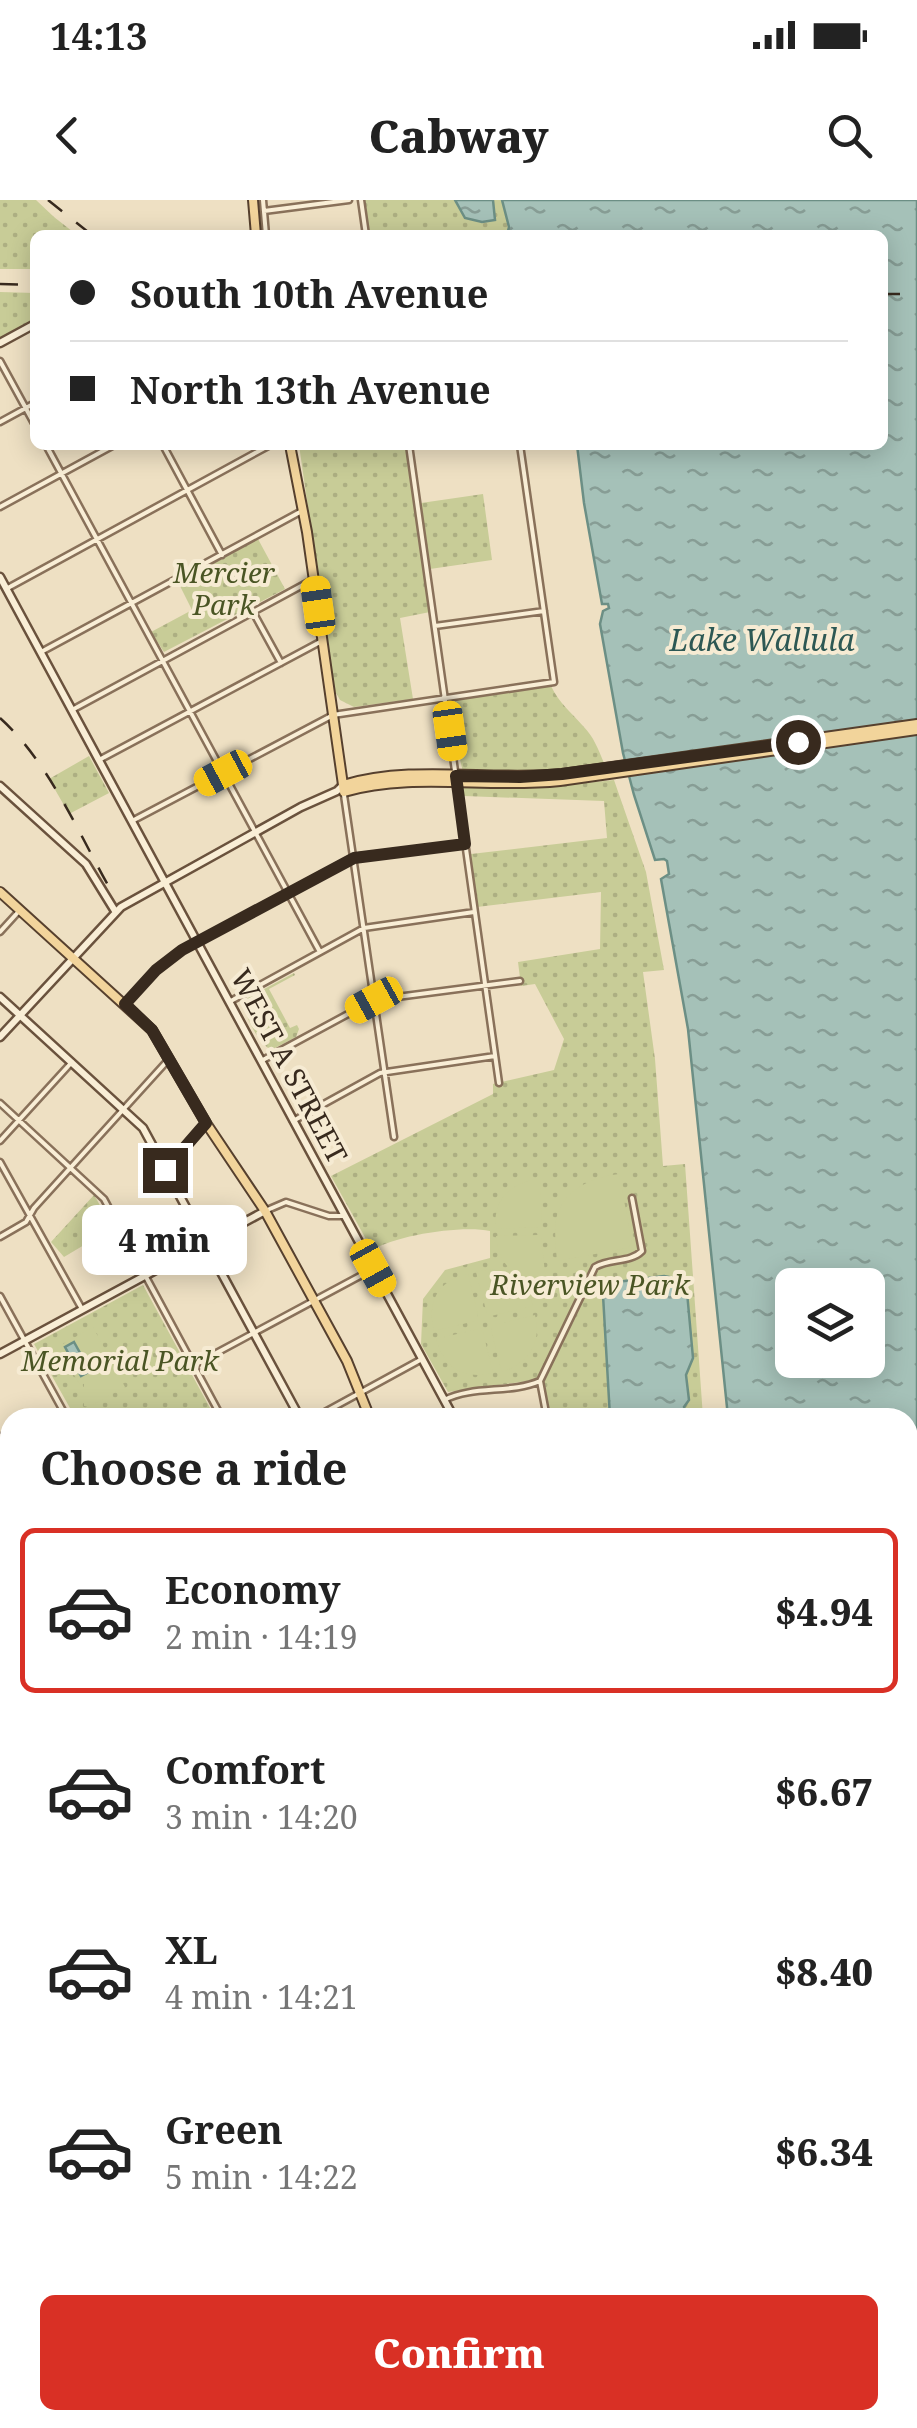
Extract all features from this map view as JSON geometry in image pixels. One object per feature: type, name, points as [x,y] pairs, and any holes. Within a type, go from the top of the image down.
[{"type":"main road","points":[[252,200],[255,230]]},
{"type":"main road","points":[[0,343],[30,327]]},
{"type":"main road","points":[[291,450],[314,579],[341,789]]},
{"type":"main road","name":"WEST A STREET","points":[[0,577],[3,590],[72,710],[448,1408]]},
{"type":"main road","points":[[0,1037],[116,911],[255,832],[341,789],[456,780],[528,784],[917,727]]},
{"type":"main road","points":[[0,786],[86,864],[116,911]]},
{"type":"main road","points":[[0,892],[152,1030],[206,1123],[265,1211],[367,1408]]},
{"type":"main road","points":[[0,997],[142,1128],[295,1408]]},
{"type":"main road","points":[[0,1354],[265,1211]]},
{"type":"street","points":[[262,200],[266,230]]},
{"type":"street","points":[[264,212],[349,200]]},
{"type":"street","points":[[361,200],[365,230]]},
{"type":"street","points":[[0,361],[30,416]]},
{"type":"street","points":[[0,422],[30,406]]},
{"type":"street","points":[[49,450],[320,952]]},
{"type":"street","points":[[0,507],[105,450]]},
{"type":"street","points":[[166,450],[222,554]]},
{"type":"street","points":[[3,590],[261,450]]},
{"type":"street","points":[[410,450],[499,1083]]},
{"type":"street","points":[[132,821],[333,715],[554,682],[521,450]]},
{"type":"street","points":[[40,652],[303,510]]},
{"type":"street","points":[[72,710],[314,579]]},
{"type":"street","points":[[435,626],[545,610]]},
{"type":"street","points":[[253,612],[281,663]]},
{"type":"street","points":[[99,760],[322,641]]},
{"type":"street","points":[[341,789],[394,1137]]},
{"type":"street","points":[[125,1004],[166,961],[354,858],[465,844]]},
{"type":"street","points":[[0,932],[20,910]]},
{"type":"street","points":[[229,1002],[364,928],[476,912]]},
{"type":"street","points":[[262,1061],[374,1000],[520,980]]},
{"type":"street","points":[[294,1120],[384,1072],[495,1056]]},
{"type":"street","points":[[0,1237],[26,1222],[34,1208],[169,1059]]},
{"type":"street","points":[[0,1141],[72,1062]]},
{"type":"street","points":[[0,1102],[104,1199],[217,1408]]},
{"type":"street","points":[[165,1170],[206,1123]]},
{"type":"street","points":[[0,1162],[82,1309]]},
{"type":"street","points":[[544,1408],[540,1381],[596,1267],[635,1257],[642,1251],[632,1198]]},
{"type":"street","points":[[265,1211],[286,1202],[330,1216],[345,1216]]},
{"type":"street","points":[[194,1365],[373,1268]]},
{"type":"street","points":[[0,1296],[62,1408]]},
{"type":"street","points":[[332,1408],[422,1359]]},
{"type":"street","points":[[444,1400],[540,1381]]},
{"type":"green space","points":[[0,200],[36,200],[71,230],[30,230],[30,269],[0,269]]},
{"type":"green space","points":[[361,200],[502,200],[508,230],[365,230]]},
{"type":"green space","points":[[0,292],[30,293],[30,323],[0,340]]},
{"type":"green space","points":[[300,450],[407,450],[430,612],[400,618],[413,699],[354,707],[340,700],[334,689]]},
{"type":"green space","points":[[483,494],[492,560],[430,569],[421,503]]},
{"type":"green space","name":"Mercier Park","points":[[258,539],[285,589],[164,652],[151,632],[192,610],[178,582]]},
{"type":"green space","points":[[551,686],[590,734],[604,763],[544,772],[463,772],[450,718],[453,699]]},
{"type":"green space","points":[[89,756],[109,793],[69,814],[49,779]]},
{"type":"green space","name":"Riverview Park","points":[[614,780],[646,872],[664,970],[643,972],[655,1059],[663,1166],[685,1164],[702,1408],[549,1408],[543,1379],[448,1392],[421,1344],[423,1299],[445,1270],[490,1258],[490,1231],[430,1233],[372,1250],[331,1176],[493,1094],[493,1084],[554,1070],[564,1039],[535,984],[521,986],[518,962],[600,949],[601,892],[477,907],[471,854],[607,838],[604,801],[464,796],[462,788],[558,786]]},
{"type":"green space","points":[[294,973],[269,989],[290,1028],[297,1025],[299,1029],[296,1037],[271,1050],[252,1028],[244,1000]]},
{"type":"green space","points":[[619,1174],[632,1242],[628,1248],[557,1261],[556,1220],[565,1201],[589,1182]]},
{"type":"green space","points":[[531,1180],[540,1180],[542,1223],[538,1227],[495,1229],[503,1197]]},
{"type":"green space","points":[[94,1195],[111,1229],[64,1257],[51,1242]]},
{"type":"green space","points":[[538,1235],[546,1281],[526,1278],[511,1270],[501,1256],[496,1236]]},
{"type":"green space","points":[[491,1269],[518,1280],[533,1306],[487,1314],[476,1272]]},
{"type":"green space","points":[[468,1274],[478,1315],[475,1321],[434,1331],[432,1311],[437,1294],[449,1282]]},
{"type":"green space","name":"Memorial Park","points":[[143,1285],[210,1408],[70,1408],[34,1344]]},
{"type":"green space","points":[[535,1315],[537,1334],[531,1351],[520,1363],[502,1372],[491,1330],[494,1325]]},
{"type":"green space","points":[[93,1327],[125,1387],[88,1407],[84,1406],[84,1384],[79,1383],[63,1357],[61,1345]]},
{"type":"green space","points":[[478,1329],[483,1332],[493,1373],[473,1375],[457,1370],[444,1358],[436,1339]]},
{"type":"water","points":[[455,200],[493,200],[495,220],[465,218]]},
{"type":"water","name":"Lake Wallula","points":[[502,200],[917,200],[917,1408],[727,1408],[688,1029],[661,879],[669,874],[667,861],[655,860],[623,753],[600,624],[603,611],[609,608],[602,604],[578,450],[888,450],[888,230],[508,230]]},
{"type":"water","points":[[664,1276],[680,1279],[687,1292],[693,1358],[686,1375],[689,1400],[684,1408],[609,1408],[603,1295],[617,1282]]},
{"type":"water","points":[[74,1342],[94,1369],[81,1376],[65,1347]]},
{"type":"railway","points":[[48,200],[86,230]]},
{"type":"railway","points":[[0,284],[30,285]]},
{"type":"railway","points":[[888,294],[917,294]]},
{"type":"railway","points":[[0,718],[47,775],[109,887]]},
{"type":"route","points":[[165,1170],[206,1123],[152,1030],[125,1004],[156,970],[182,950],[354,858],[465,844],[456,776],[562,774],[798,742]]}]
